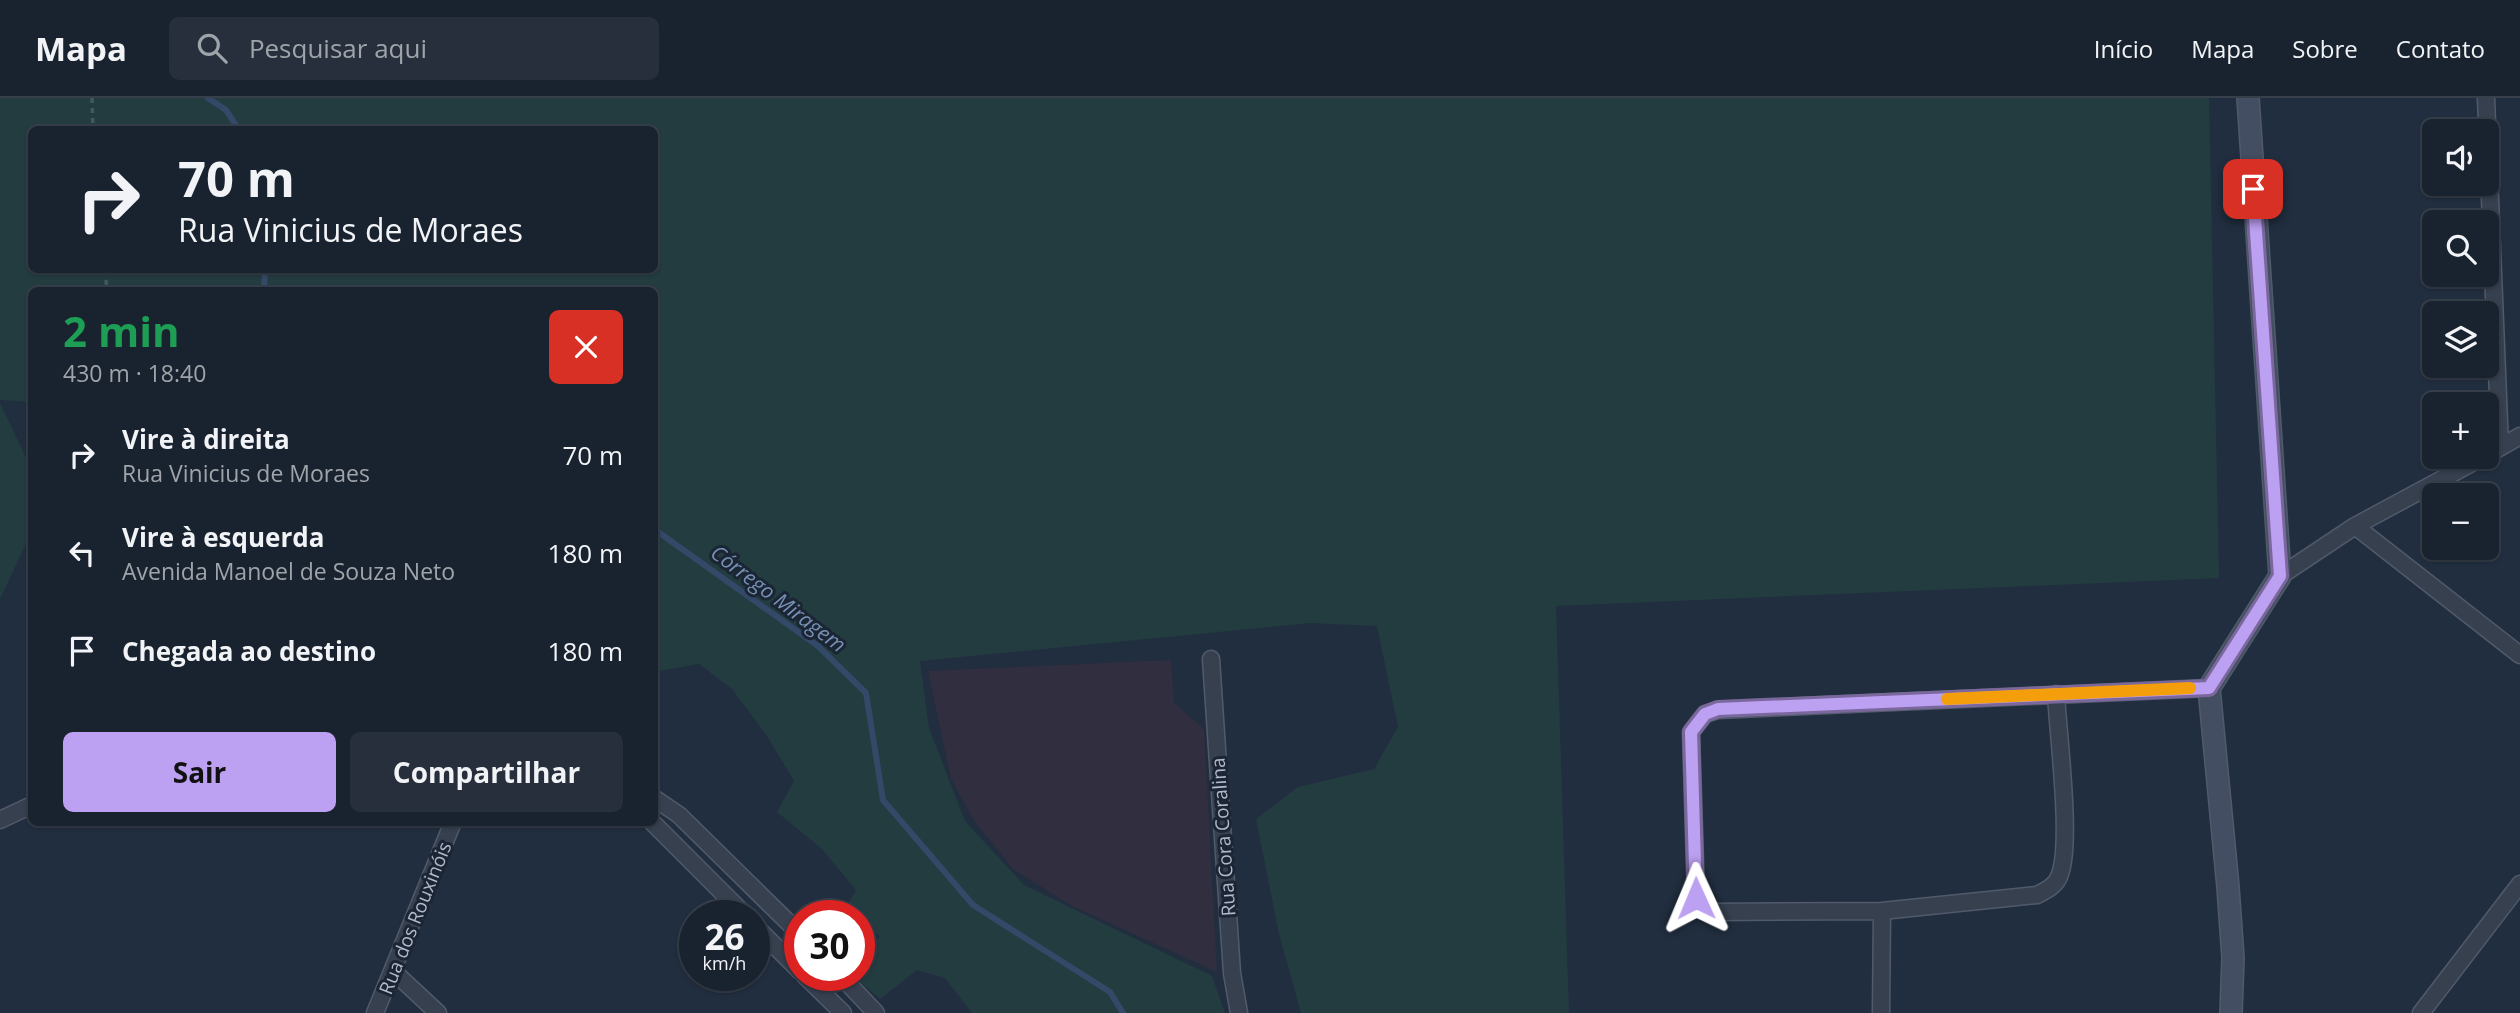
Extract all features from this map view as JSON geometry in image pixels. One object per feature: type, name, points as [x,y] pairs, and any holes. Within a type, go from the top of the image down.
[{"type":"street","points":[[2248,98],[2280,576]]},
{"type":"street","points":[[2486,98],[2489,392]]},
{"type":"street","points":[[2499,448],[2520,436]]},
{"type":"street","points":[[2231,1013],[2232,958],[2228,887],[2209,688],[2280,576],[2355,526],[2460,469]]},
{"type":"street","points":[[2355,526],[2520,655]]},
{"type":"street","name":"Rua Cora Coralina","points":[[1211,660],[1232,973],[1239,1013]]},
{"type":"street","points":[[2056,694],[2064,845],[2060,877],[2050,889],[2037,895],[1882,911],[1709,912],[1700,907],[1696,898],[1691,732],[1696,722],[1705,714],[1718,709],[2056,694],[2209,688]]},
{"type":"street","points":[[658,801],[679,815],[784,918]]},
{"type":"street","points":[[0,820],[28,807]]},
{"type":"street","name":"Rua dos Rouxinóis","points":[[375,1013],[451,826]]},
{"type":"street","points":[[656,826],[730,900]]},
{"type":"street","points":[[2421,1013],[2520,884]]},
{"type":"street","points":[[1881,1013],[1882,911]]},
{"type":"street","points":[[770,941],[784,955]]},
{"type":"street","points":[[394,972],[438,1013]]},
{"type":"street","points":[[820,991],[843,1013]]},
{"type":"street","points":[[855,991],[876,1013]]},
{"type":"path","points":[[92,98],[93,126]]},
{"type":"shaded area","points":[[1171,660],[1174,703],[1204,729],[1217,972],[1072,906],[1013,869],[973,819],[951,779],[928,671]]},
{"type":"green space","points":[[0,98],[2209,98],[2219,578],[1556,606],[1569,1013],[1301,1013],[1279,934],[1256,819],[1298,787],[1374,769],[1398,727],[1377,626],[1310,623],[920,661],[929,728],[965,821],[1024,885],[1212,976],[1225,1013],[972,1013],[945,978],[917,970],[880,999],[871,991],[875,991],[875,941],[880,937],[875,933],[875,900],[850,900],[856,890],[822,849],[777,812],[794,781],[767,736],[732,689],[699,664],[658,673],[658,287],[28,287],[28,402],[0,400]]},
{"type":"green space","points":[[0,403],[28,462],[28,539],[0,599]]},
{"type":"waterway","name":"Córrego Miragem","points":[[208,98],[226,110],[236,126]]},
{"type":"waterway","name":"Córrego Miragem","points":[[264,287],[265,273]]},
{"type":"waterway","name":"Córrego Miragem","points":[[658,532],[818,646],[866,693],[883,800],[973,905],[1110,992],[1123,1013]]},
{"type":"slow traffic","points":[[1947,699],[2190,688]]},
{"type":"route","points":[[1696,898],[1691,732],[1696,722],[1705,714],[1718,709],[2209,688],[2280,576],[2253,189]]}]
